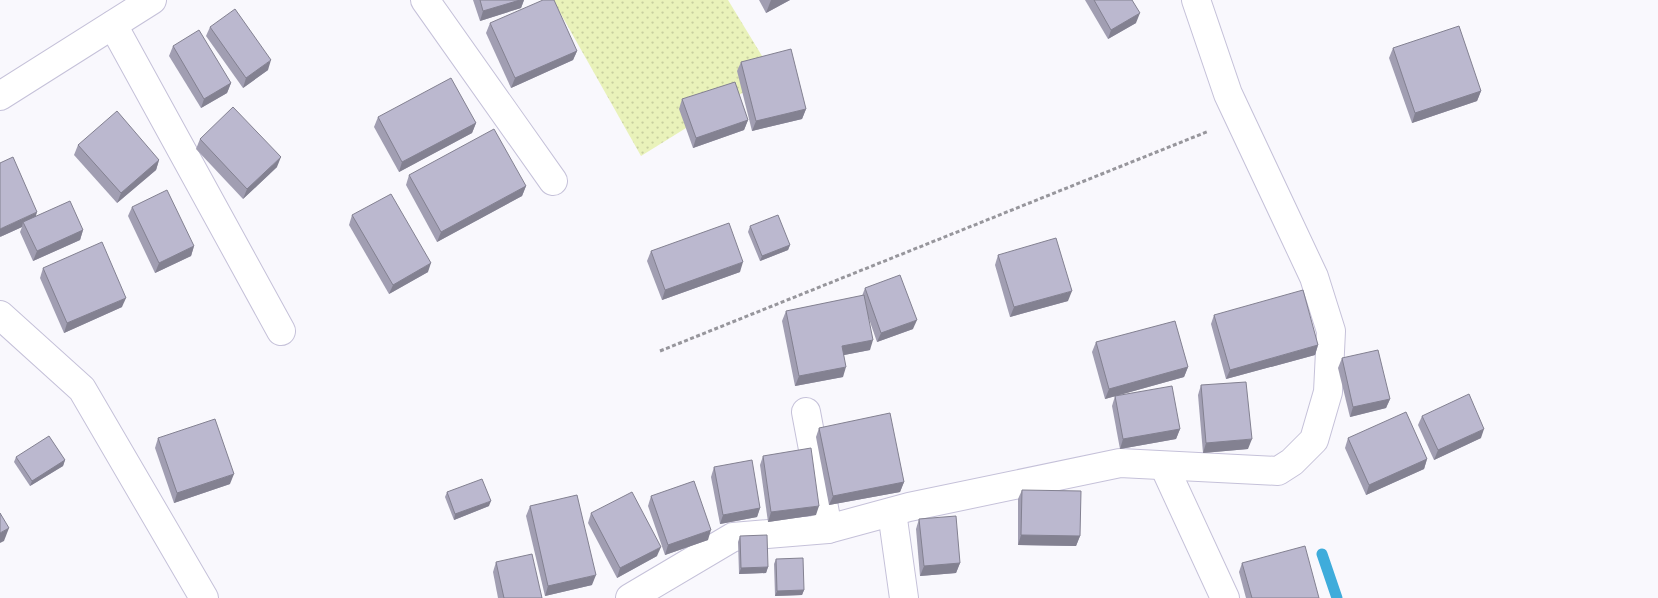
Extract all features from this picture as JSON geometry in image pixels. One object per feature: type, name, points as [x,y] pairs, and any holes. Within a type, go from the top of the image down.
[{"type":"street","points":[[0,96],[152,0]]},
{"type":"street","points":[[425,0],[552,181]]},
{"type":"street","points":[[630,598],[733,537],[828,529],[892,512],[1120,463],[1278,471],[1292,462],[1314,440],[1328,392],[1331,331],[1314,277],[1228,94],[1196,0]]},
{"type":"street","points":[[113,25],[280,331]]},
{"type":"street","points":[[0,315],[82,389],[204,598]]},
{"type":"street","points":[[806,412],[828,529]]},
{"type":"street","points":[[1164,466],[1225,598]]},
{"type":"street","points":[[892,512],[904,598]]},
{"type":"path","points":[[660,351],[1240,119]]},
{"type":"green space","points":[[553,0],[728,0],[773,74],[641,156]]},
{"type":"building","points":[[480,0],[520,0],[483,11]]},
{"type":"building","points":[[543,0],[554,0],[577,51],[515,78],[490,23]]},
{"type":"building","points":[[1094,0],[1132,0],[1140,13],[1111,30]]},
{"type":"building","points":[[235,9],[271,60],[246,78],[210,27]]},
{"type":"building","points":[[1459,26],[1481,91],[1415,113],[1393,48]]},
{"type":"building","points":[[199,30],[231,83],[204,99],[173,46]]},
{"type":"building","points":[[791,49],[806,109],[756,121],[741,62]]},
{"type":"building","points":[[451,78],[476,123],[402,162],[378,117]]},
{"type":"building","points":[[735,82],[748,120],[696,138],[682,99]]},
{"type":"building","points":[[233,107],[281,157],[247,189],[200,139]]},
{"type":"building","points":[[117,111],[159,160],[121,193],[78,145]]},
{"type":"building","points":[[494,129],[526,186],[441,232],[409,175]]},
{"type":"building","points":[[13,157],[37,212],[0,229],[0,163]]},
{"type":"building","points":[[167,190],[194,246],[159,263],[132,207]]},
{"type":"building","points":[[391,194],[431,263],[393,285],[352,215]]},
{"type":"building","points":[[70,201],[83,230],[37,251],[23,222]]},
{"type":"building","points":[[778,215],[790,245],[762,256],[750,226]]},
{"type":"building","points":[[729,223],[743,262],[665,290],[651,251]]},
{"type":"building","points":[[1056,238],[1072,291],[1014,307],[998,255]]},
{"type":"building","points":[[102,242],[126,298],[67,323],[43,268]]},
{"type":"building","points":[[900,275],[917,320],[881,333],[865,288]]},
{"type":"building","points":[[1303,290],[1318,345],[1230,370],[1214,315]]},
{"type":"building","points":[[864,295],[873,340],[842,346],[846,367],[799,376],[786,311]]},
{"type":"building","points":[[1175,321],[1188,367],[1109,389],[1096,342]]},
{"type":"building","points":[[1378,350],[1390,399],[1353,407],[1342,358]]},
{"type":"building","points":[[1246,382],[1252,439],[1206,443],[1201,385]]},
{"type":"building","points":[[1172,386],[1180,429],[1123,439],[1115,396]]},
{"type":"building","points":[[1469,394],[1484,429],[1438,450],[1422,416]]},
{"type":"building","points":[[1406,412],[1427,459],[1369,485],[1348,438]]},
{"type":"building","points":[[890,413],[904,482],[833,496],[819,428]]},
{"type":"building","points":[[215,419],[234,474],[177,493],[158,438]]},
{"type":"building","points":[[49,436],[65,460],[32,481],[16,457]]},
{"type":"building","points":[[811,448],[819,506],[771,512],[763,456]]},
{"type":"building","points":[[752,460],[760,508],[723,515],[714,467]]},
{"type":"building","points":[[482,479],[491,501],[455,514],[447,492]]},
{"type":"building","points":[[694,481],[711,530],[668,545],[651,496]]},
{"type":"building","points":[[1022,490],[1081,491],[1080,536],[1021,535]]},
{"type":"building","points":[[632,492],[661,547],[620,568],[591,513]]},
{"type":"building","points":[[577,495],[596,575],[548,586],[530,506]]},
{"type":"building","points":[[0,513],[9,528],[0,533]]},
{"type":"building","points":[[956,516],[960,563],[924,566],[919,519]]},
{"type":"building","points":[[767,535],[768,567],[741,568],[740,536]]},
{"type":"building","points":[[1305,546],[1319,598],[1252,598],[1242,563]]},
{"type":"building","points":[[532,554],[542,598],[504,598],[496,562]]},
{"type":"building","points":[[803,558],[804,590],[777,591],[776,559]]},
{"type":"waterway","points":[[1322,554],[1337,598]]}]
